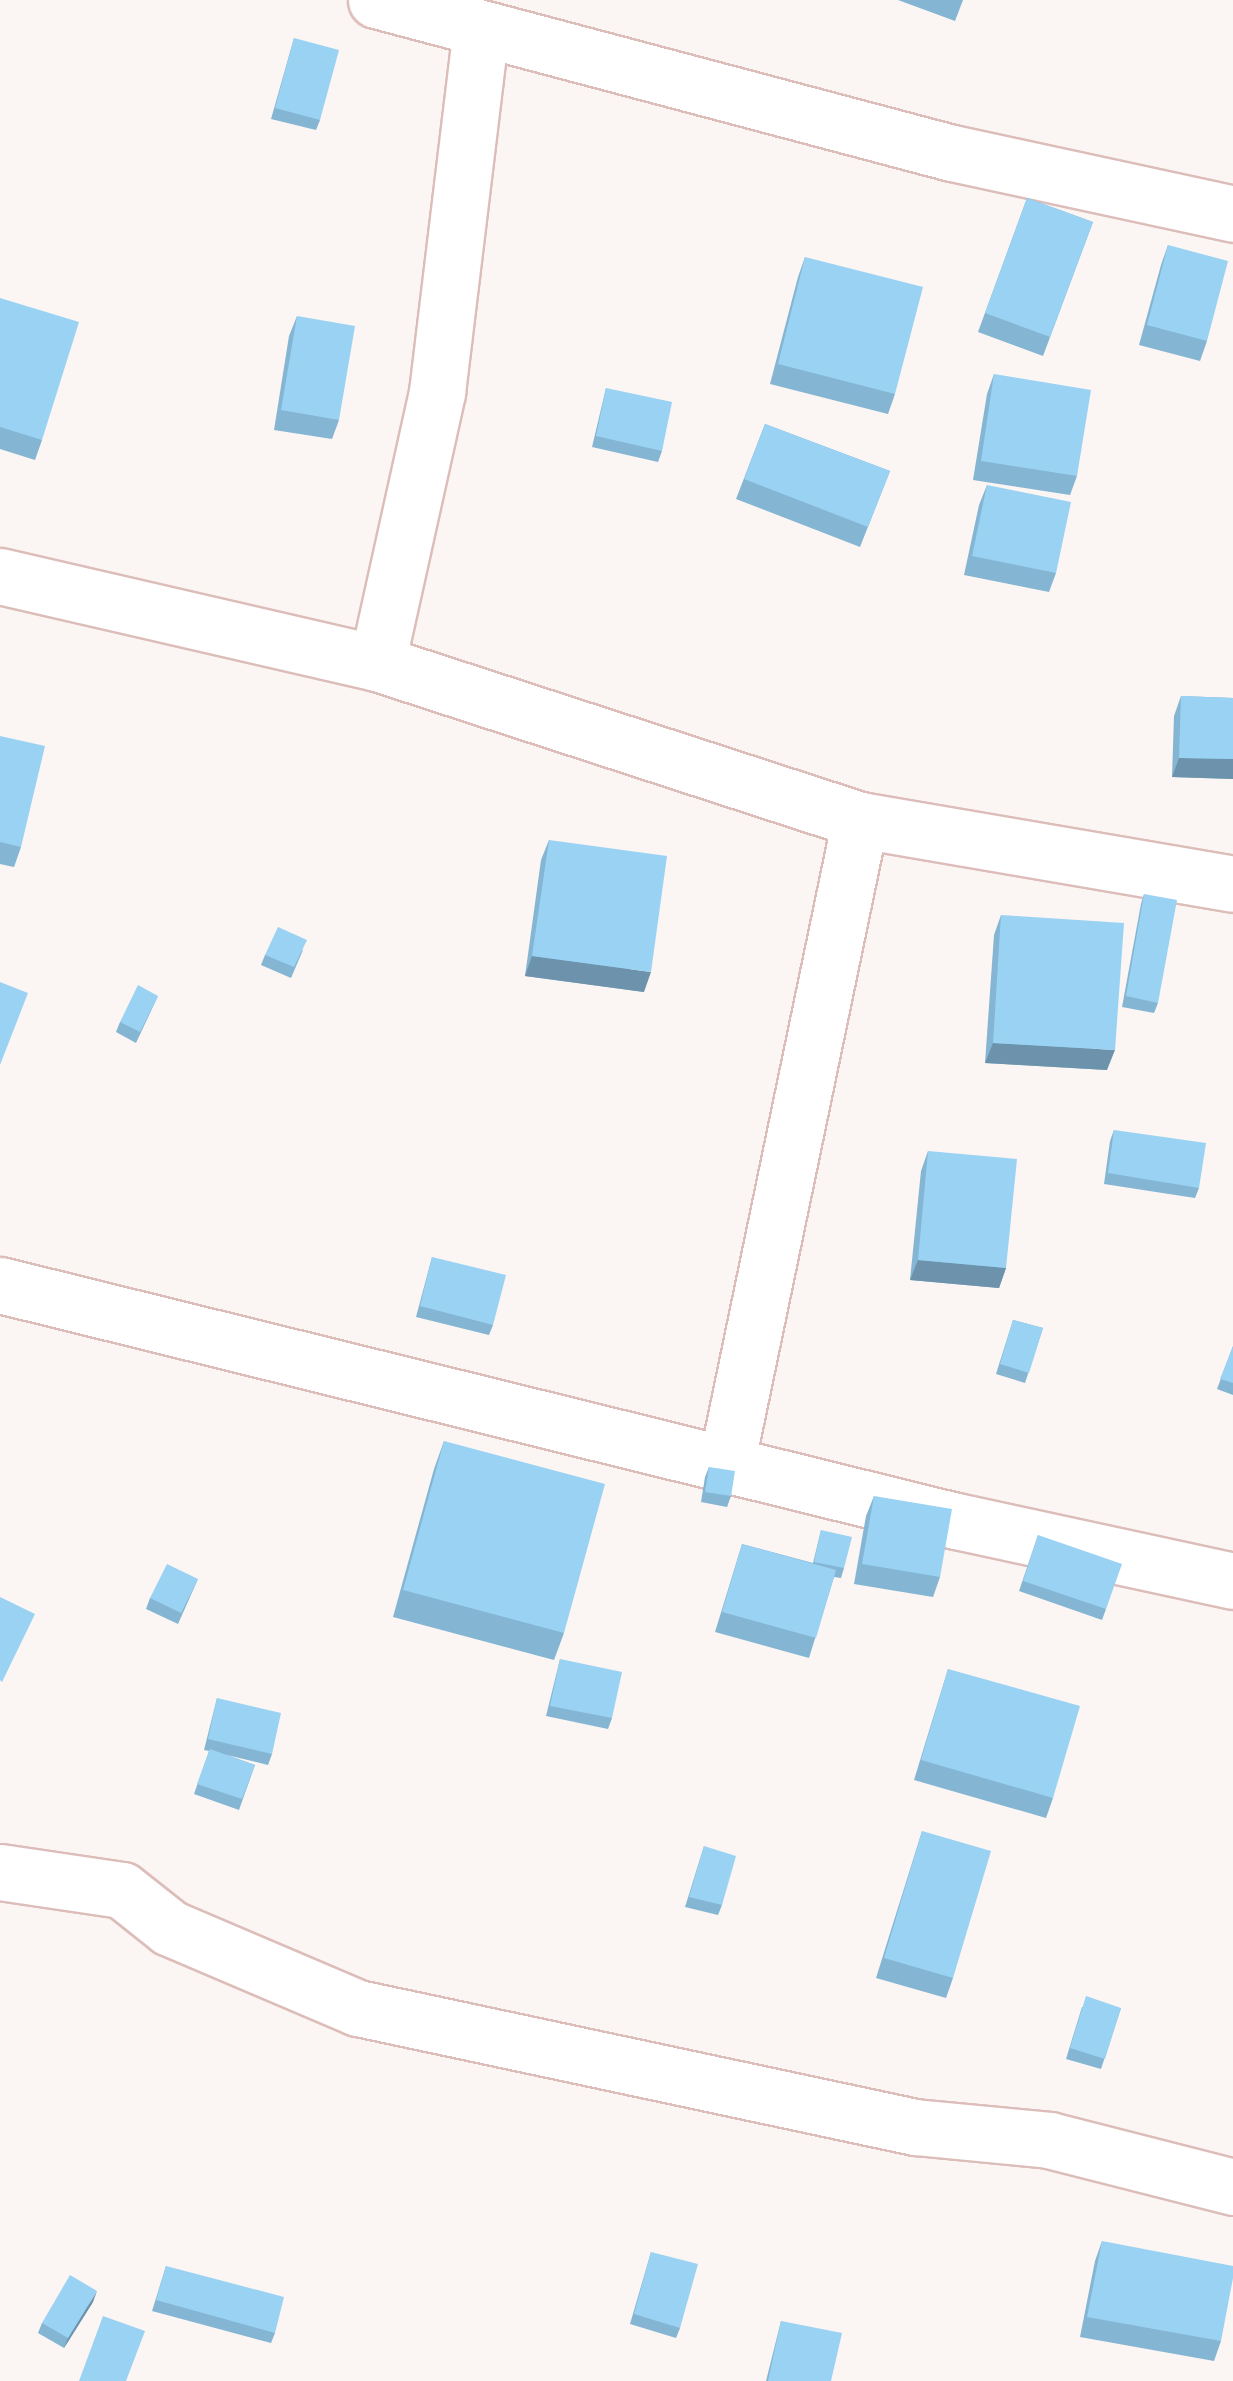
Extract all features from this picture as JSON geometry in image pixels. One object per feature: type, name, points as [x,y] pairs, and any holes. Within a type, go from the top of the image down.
[{"type":"street","points":[[376,0],[952,153],[1233,214]]},
{"type":"street","points":[[377,663],[437,392],[481,29]]},
{"type":"street","points":[[0,576],[377,663],[860,820],[1233,884]]},
{"type":"street","points":[[726,1465],[860,820]]},
{"type":"street","points":[[0,1284],[726,1465],[1233,1581]]},
{"type":"street","points":[[0,1872],[122,1890],[170,1928],[358,2008],[916,2126],[1050,2140],[1233,2186]]},
{"type":"building","points":[[294,38],[339,50],[320,120],[275,108]]},
{"type":"building","points":[[1027,198],[1093,222],[1050,337],[985,313]]},
{"type":"building","points":[[1168,245],[1228,261],[1207,341],[1147,325]]},
{"type":"building","points":[[805,257],[923,287],[895,394],[778,364]]},
{"type":"building","points":[[0,298],[79,322],[42,440],[0,427]]},
{"type":"building","points":[[297,316],[355,326],[339,420],[281,410]]},
{"type":"building","points":[[994,374],[1091,390],[1077,476],[981,461]]},
{"type":"building","points":[[606,388],[672,402],[662,451],[596,436]]},
{"type":"building","points":[[765,424],[890,471],[868,527],[744,479]]},
{"type":"building","points":[[987,485],[1071,502],[1056,573],[972,556]]},
{"type":"building","points":[[1181,696],[1233,698],[1233,759],[1179,758]]},
{"type":"building","points":[[0,736],[45,746],[21,847],[0,842]]},
{"type":"building","points":[[549,840],[667,856],[651,972],[532,956]]},
{"type":"building","points":[[1144,894],[1177,900],[1158,1003],[1126,996]]},
{"type":"building","points":[[1001,915],[1124,923],[1115,1050],[993,1043]]},
{"type":"building","points":[[278,927],[307,940],[294,967],[265,955]]},
{"type":"building","points":[[0,982],[28,993],[0,1065]]},
{"type":"building","points":[[138,985],[158,996],[140,1032],[120,1022]]},
{"type":"building","points":[[1114,1130],[1206,1143],[1199,1188],[1108,1173]]},
{"type":"building","points":[[928,1151],[1017,1159],[1006,1268],[918,1260]]},
{"type":"building","points":[[432,1257],[506,1275],[493,1325],[420,1306]]},
{"type":"building","points":[[1013,1320],[1043,1328],[1029,1373],[1000,1364]]},
{"type":"building","points":[[1233,1346],[1233,1383],[1220,1379]]},
{"type":"building","points":[[444,1441],[605,1484],[564,1633],[403,1590]]},
{"type":"building","points":[[709,1467],[735,1471],[731,1496],[705,1492]]},
{"type":"building","points":[[874,1496],[952,1509],[940,1577],[862,1564]]},
{"type":"building","points":[[821,1530],[852,1537],[844,1568],[814,1562]]},
{"type":"building","points":[[1038,1535],[1122,1564],[1106,1609],[1023,1581]]},
{"type":"building","points":[[742,1544],[836,1570],[816,1638],[722,1612]]},
{"type":"building","points":[[167,1564],[198,1579],[181,1613],[150,1598]]},
{"type":"building","points":[[0,1597],[35,1614],[2,1682],[0,1680]]},
{"type":"building","points":[[560,1659],[622,1672],[612,1718],[550,1706]]},
{"type":"building","points":[[948,1669],[1080,1706],[1053,1798],[921,1760]]},
{"type":"building","points":[[217,1698],[281,1713],[272,1754],[208,1739]]},
{"type":"building","points":[[210,1749],[255,1765],[242,1799],[197,1784]]},
{"type":"building","points":[[922,1831],[991,1851],[953,1978],[884,1958]]},
{"type":"building","points":[[704,1846],[736,1856],[722,1905],[689,1897]]},
{"type":"building","points":[[1086,1996],[1121,2008],[1105,2059],[1070,2048]]},
{"type":"building","points":[[1102,2241],[1233,2266],[1221,2341],[1087,2317]]},
{"type":"building","points":[[651,2252],[698,2264],[680,2328],[634,2314]]},
{"type":"building","points":[[166,2266],[284,2297],[275,2333],[156,2300]]},
{"type":"building","points":[[70,2275],[97,2291],[68,2338],[42,2323]]},
{"type":"building","points":[[103,2316],[145,2331],[126,2381],[79,2381]]},
{"type":"building","points":[[781,2321],[842,2333],[831,2381],[768,2381]]}]
